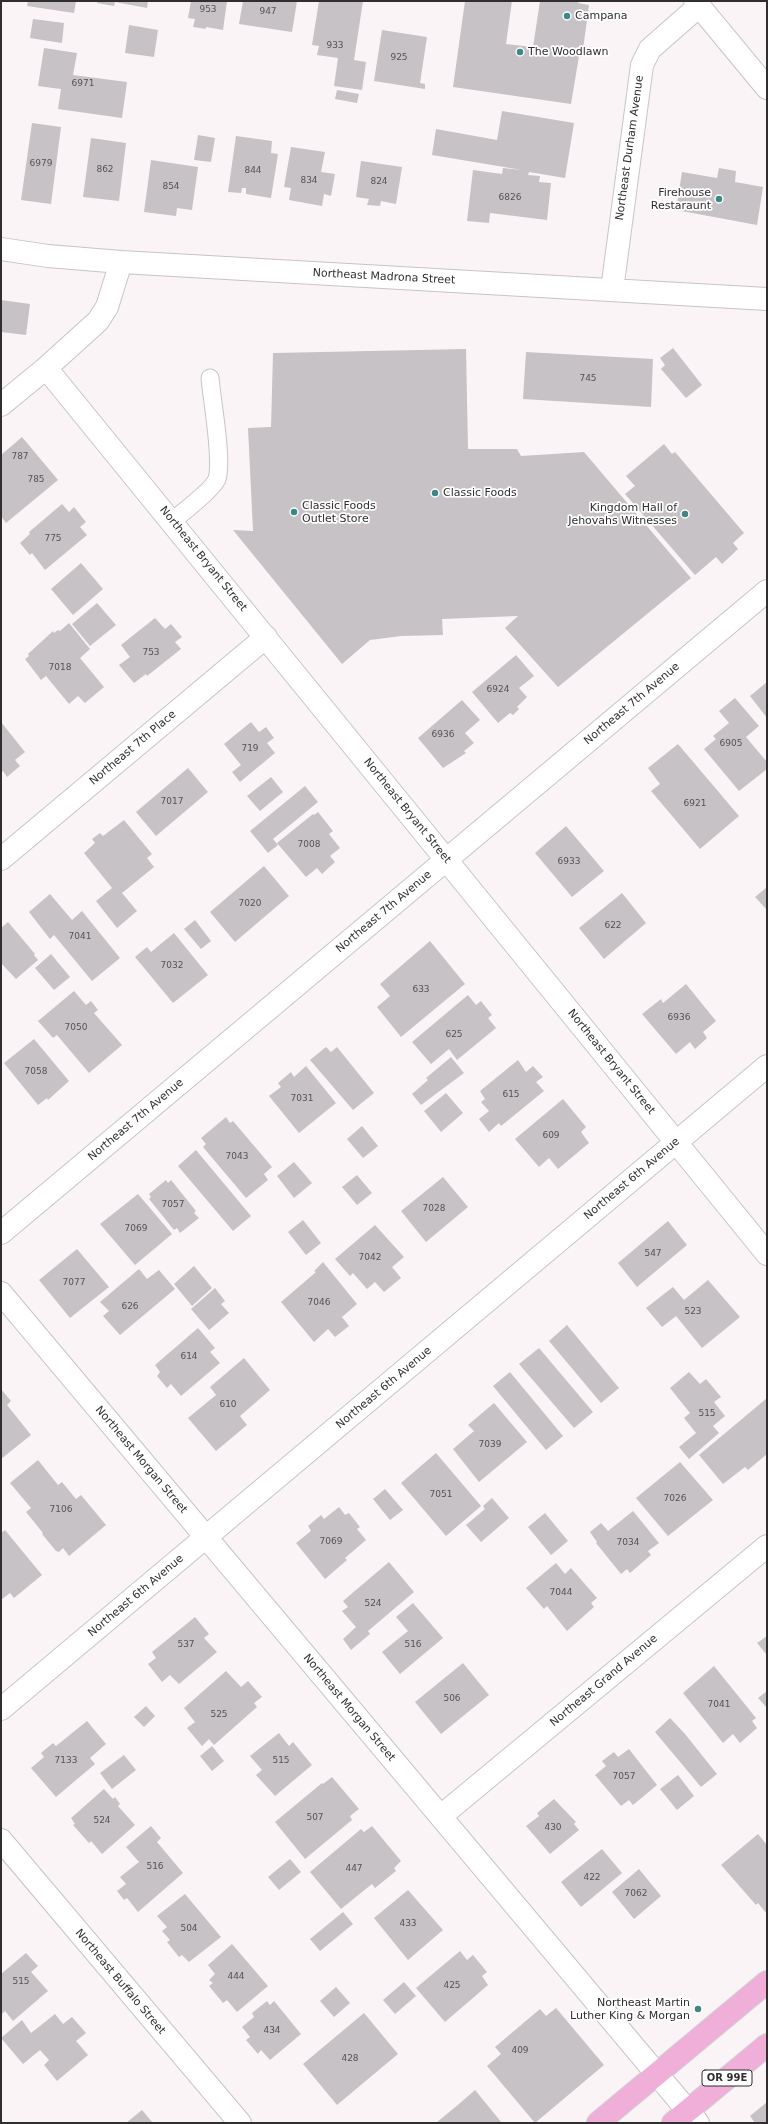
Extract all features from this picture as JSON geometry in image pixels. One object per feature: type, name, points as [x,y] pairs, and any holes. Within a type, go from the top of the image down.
[{"type":"main road","points":[[598,2123],[767,1982]]},
{"type":"main road","name":"OR 99E","points":[[686,2119],[767,2045]]},
{"type":"street","points":[[697,4],[767,88]]},
{"type":"street","name":"Northeast Durham Avenue","points":[[612,290],[642,65],[650,49],[697,4]]},
{"type":"street","name":"Northeast Madrona Street","points":[[1,249],[48,256],[121,262],[767,299]]},
{"type":"street","points":[[1,405],[46,368],[98,321],[107,307],[121,262]]},
{"type":"street","name":"Northeast Bryant Street","points":[[46,368],[767,1254]]},
{"type":"street","name":"Northeast 7th Avenue","points":[[1,1233],[767,591]]},
{"type":"street","name":"Northeast 7th Place","points":[[1,860],[266,638]]},
{"type":"street","name":"Northeast 6th Avenue","points":[[1,1710],[767,1066]]},
{"type":"street","name":"Northeast Morgan Street","points":[[1,1293],[205,1538],[657,2074],[686,2119]]},
{"type":"street","name":"Northeast Grand Avenue","points":[[441,1816],[767,1546]]},
{"type":"street","name":"Northeast Buffalo Street","points":[[1,1840],[240,2123]]},
{"type":"lane","points":[[172,521],[195,502],[216,480],[219,459],[210,378]]},
{"type":"building","points":[[28,1],[76,1],[74,13],[27,6]]},
{"type":"building","points":[[97,1],[148,1],[147,8],[115,2],[114,6],[97,3]]},
{"type":"building","points":[[191,1],[227,1],[223,30],[206,27],[206,29],[193,27],[195,19],[188,18]]},
{"type":"building","points":[[243,1],[297,1],[292,32],[239,24]]},
{"type":"building","points":[[319,1],[363,1],[354,60],[366,62],[362,90],[334,86],[338,58],[317,55],[319,46],[312,45]]},
{"type":"building","name":"The Woodlawn","points":[[465,1],[512,1],[506,44],[533,47],[540,1],[579,1],[578,3],[589,5],[582,57],[579,56],[571,104],[453,87]]},
{"type":"building","points":[[33,19],[64,23],[62,43],[30,38]]},
{"type":"building","points":[[129,25],[158,30],[154,57],[125,53]]},
{"type":"building","points":[[382,30],[427,37],[420,83],[425,84],[425,89],[374,81]]},
{"type":"building","points":[[44,48],[77,53],[73,75],[127,82],[122,118],[58,109],[61,89],[38,86]]},
{"type":"building","points":[[337,90],[359,94],[357,103],[335,99]]},
{"type":"building","points":[[502,111],[574,123],[565,178],[529,172],[528,175],[540,176],[539,182],[551,183],[547,220],[490,213],[489,223],[467,221],[473,170],[502,174],[503,168],[522,170],[432,155],[436,129],[497,140]]},
{"type":"building","points":[[32,123],[61,127],[51,204],[21,200]]},
{"type":"building","points":[[198,135],[215,138],[211,162],[194,160]]},
{"type":"building","points":[[236,136],[272,141],[271,153],[278,154],[271,198],[246,194],[246,188],[242,188],[241,193],[228,192]]},
{"type":"building","points":[[91,138],[126,143],[119,201],[83,197]]},
{"type":"building","points":[[291,147],[325,152],[321,172],[335,174],[331,196],[324,194],[322,206],[289,200],[291,188],[284,187]]},
{"type":"building","points":[[151,160],[198,167],[192,210],[177,208],[176,216],[144,212]]},
{"type":"building","points":[[361,161],[402,167],[396,204],[381,201],[380,206],[367,205],[369,199],[356,197]]},
{"type":"building","name":"Firehouse Restaraunt","points":[[719,168],[736,171],[735,182],[763,187],[757,225],[676,210],[682,172],[717,178]]},
{"type":"building","points":[[1,300],[30,304],[26,335],[1,332]]},
{"type":"building","points":[[673,348],[702,385],[686,398],[661,369],[665,365],[660,358]]},
{"type":"building","name":"Classic Foods","points":[[466,349],[468,449],[517,449],[521,456],[584,452],[691,578],[558,687],[505,628],[518,616],[442,619],[443,635],[401,636],[370,640],[342,664],[233,530],[253,531],[248,428],[271,427],[273,353]]},
{"type":"building","points":[[526,352],[653,359],[651,407],[523,399]]},
{"type":"building","points":[[22,437],[58,480],[6,523],[1,516],[1,455]]},
{"type":"building","name":"Kingdom Hall of Jehovahs Witnesses","points":[[664,444],[672,454],[675,452],[744,533],[733,543],[738,549],[722,564],[716,557],[695,575],[625,494],[635,486],[626,476]]},
{"type":"building","points":[[62,504],[69,512],[74,507],[86,522],[80,527],[87,535],[45,570],[32,553],[30,555],[20,543],[30,534],[29,532]]},
{"type":"building","points":[[81,563],[103,589],[73,615],[51,589]]},
{"type":"building","points":[[97,603],[116,625],[90,646],[72,624]]},
{"type":"building","points":[[155,618],[165,629],[171,624],[182,637],[175,642],[181,649],[147,676],[146,674],[134,683],[119,665],[130,657],[121,645]]},
{"type":"building","points":[[69,623],[90,649],[80,658],[104,687],[85,703],[78,696],[69,704],[46,676],[41,680],[25,659],[29,656],[28,654],[53,631],[54,633],[58,630],[60,631]]},
{"type":"building","points":[[516,655],[534,676],[519,688],[527,697],[517,707],[519,709],[513,715],[510,713],[498,723],[472,692]]},
{"type":"building","points":[[767,682],[767,718],[750,696]]},
{"type":"building","points":[[735,698],[759,726],[746,737],[767,762],[767,769],[739,791],[704,749],[716,739],[713,736],[729,723],[719,711]]},
{"type":"building","points":[[462,700],[480,720],[465,733],[474,743],[464,751],[466,753],[443,768],[418,738]]},
{"type":"building","points":[[1,722],[25,752],[15,760],[20,766],[7,777],[3,771],[1,772]]},
{"type":"building","points":[[251,722],[259,732],[266,727],[274,738],[267,743],[275,753],[240,782],[232,772],[241,765],[224,744]]},
{"type":"building","points":[[678,744],[739,816],[700,849],[651,791],[660,784],[648,768]]},
{"type":"building","points":[[188,768],[208,792],[156,836],[136,812]]},
{"type":"building","points":[[271,777],[283,792],[260,811],[247,796]]},
{"type":"building","points":[[305,786],[318,802],[273,839],[278,845],[268,853],[250,831]]},
{"type":"building","points":[[318,812],[333,831],[329,834],[340,848],[330,856],[335,862],[322,874],[317,868],[306,877],[277,843],[313,814],[314,815]]},
{"type":"building","points":[[124,820],[152,854],[147,858],[154,867],[122,893],[137,911],[117,928],[96,901],[112,888],[84,853],[95,843],[92,839],[100,833],[103,836]]},
{"type":"building","points":[[566,826],[604,871],[572,897],[535,853]]},
{"type":"building","points":[[264,866],[289,896],[235,942],[210,912]]},
{"type":"building","points":[[767,887],[767,910],[755,897]]},
{"type":"building","points":[[622,893],[646,923],[604,959],[579,928]]},
{"type":"building","points":[[50,894],[72,920],[82,911],[120,958],[92,981],[54,935],[50,939],[29,912]]},
{"type":"building","points":[[195,920],[211,941],[201,949],[184,929]]},
{"type":"building","points":[[8,922],[35,954],[34,955],[38,960],[16,979],[1,963],[1,928]]},
{"type":"building","points":[[174,933],[208,975],[173,1003],[135,957],[147,947],[151,952]]},
{"type":"building","points":[[430,941],[465,984],[401,1037],[377,1007],[390,996],[380,984]]},
{"type":"building","points":[[51,954],[70,977],[54,990],[35,968]]},
{"type":"building","points":[[686,984],[716,1021],[703,1032],[707,1038],[695,1049],[690,1042],[676,1054],[642,1014],[661,999],[663,1003]]},
{"type":"building","points":[[74,991],[86,1005],[91,1001],[98,1010],[94,1013],[122,1045],[89,1073],[57,1035],[53,1038],[38,1021]]},
{"type":"building","points":[[468,995],[476,1005],[481,1001],[492,1015],[488,1018],[496,1028],[457,1060],[449,1049],[431,1064],[412,1042]]},
{"type":"building","points":[[34,1039],[69,1081],[48,1100],[47,1098],[38,1105],[4,1063]]},
{"type":"building","points":[[326,1047],[331,1052],[337,1047],[374,1093],[353,1110],[310,1060]]},
{"type":"building","points":[[451,1057],[464,1073],[421,1105],[412,1094],[428,1080],[426,1078]]},
{"type":"building","points":[[518,1060],[526,1072],[533,1066],[543,1077],[536,1082],[544,1091],[501,1126],[499,1123],[489,1132],[479,1119],[489,1111],[481,1102],[485,1099],[480,1091]]},
{"type":"building","points":[[306,1066],[336,1103],[299,1133],[269,1096],[281,1087],[278,1083],[291,1072],[294,1077]]},
{"type":"building","points":[[446,1093],[463,1113],[441,1132],[424,1111]]},
{"type":"building","points":[[563,1099],[586,1127],[581,1132],[589,1143],[558,1169],[549,1158],[539,1167],[515,1139]]},
{"type":"building","points":[[226,1117],[230,1123],[233,1121],[272,1167],[264,1174],[268,1180],[246,1198],[203,1147],[206,1144],[201,1138]]},
{"type":"building","points":[[362,1126],[378,1146],[363,1158],[347,1139]]},
{"type":"building","points":[[196,1150],[251,1216],[233,1231],[178,1166]]},
{"type":"building","points":[[294,1162],[312,1183],[294,1198],[277,1176]]},
{"type":"building","points":[[357,1175],[372,1193],[357,1205],[342,1187]]},
{"type":"building","points":[[443,1177],[468,1207],[426,1242],[401,1211]]},
{"type":"building","points":[[166,1180],[168,1183],[171,1180],[196,1211],[194,1213],[199,1218],[180,1233],[177,1228],[174,1230],[149,1199],[151,1197],[149,1194]]},
{"type":"building","points":[[138,1194],[172,1234],[135,1265],[100,1224]]},
{"type":"building","points":[[303,1220],[321,1243],[306,1255],[288,1232]]},
{"type":"building","points":[[668,1221],[687,1245],[637,1287],[618,1263]]},
{"type":"building","points":[[375,1225],[404,1257],[392,1267],[401,1278],[384,1292],[375,1282],[367,1289],[353,1273],[350,1276],[335,1259]]},
{"type":"building","points":[[77,1249],[109,1287],[70,1318],[39,1280]]},
{"type":"building","points":[[323,1262],[357,1304],[342,1317],[349,1326],[335,1337],[328,1329],[314,1342],[281,1302],[316,1272],[314,1271]]},
{"type":"building","points":[[194,1266],[212,1288],[192,1306],[174,1284]]},
{"type":"building","points":[[139,1269],[147,1279],[159,1270],[175,1289],[120,1335],[103,1316],[109,1311],[100,1302]]},
{"type":"building","points":[[708,1280],[740,1317],[702,1348],[676,1316],[662,1327],[646,1308],[673,1287],[684,1300]]},
{"type":"building","points":[[215,1288],[225,1301],[221,1304],[229,1313],[209,1330],[191,1309]]},
{"type":"building","points":[[567,1325],[619,1388],[601,1403],[549,1341]]},
{"type":"building","points":[[198,1328],[215,1348],[210,1352],[220,1363],[181,1396],[171,1384],[167,1388],[157,1376],[160,1372],[155,1365]]},
{"type":"building","points":[[539,1348],[593,1412],[574,1428],[519,1364]]},
{"type":"building","points":[[244,1358],[270,1390],[240,1416],[247,1425],[216,1451],[188,1418],[216,1395],[210,1387]]},
{"type":"building","points":[[510,1372],[563,1436],[546,1450],[493,1386]]},
{"type":"building","points":[[689,1372],[700,1384],[706,1379],[721,1397],[714,1402],[725,1416],[713,1426],[719,1433],[689,1459],[679,1447],[696,1433],[684,1418],[690,1413],[670,1388]]},
{"type":"building","points":[[1,1389],[11,1401],[7,1405],[31,1435],[1,1459]]},
{"type":"building","points":[[767,1398],[767,1454],[748,1470],[745,1467],[723,1484],[699,1455]]},
{"type":"building","points":[[494,1403],[527,1442],[479,1482],[453,1449],[474,1431],[468,1425]]},
{"type":"building","points":[[436,1453],[481,1506],[446,1536],[401,1483]]},
{"type":"building","points":[[38,1460],[58,1485],[62,1482],[76,1499],[81,1495],[106,1525],[69,1556],[63,1548],[59,1552],[56,1551],[42,1534],[43,1533],[26,1512],[31,1508],[10,1483]]},
{"type":"building","points":[[680,1462],[713,1500],[668,1536],[636,1498]]},
{"type":"building","points":[[385,1489],[403,1510],[390,1520],[373,1499]]},
{"type":"building","points":[[492,1498],[509,1518],[481,1542],[466,1525],[485,1509],[483,1506]]},
{"type":"building","points":[[339,1507],[345,1515],[349,1513],[360,1527],[357,1529],[366,1540],[345,1558],[347,1560],[325,1579],[296,1543],[311,1531],[308,1526],[321,1515],[324,1519]]},
{"type":"building","points":[[633,1511],[659,1543],[648,1551],[651,1555],[630,1573],[627,1569],[621,1574],[596,1543],[597,1542],[590,1532],[601,1523],[608,1531]]},
{"type":"building","points":[[545,1513],[568,1541],[551,1555],[528,1527]]},
{"type":"building","points":[[5,1530],[42,1575],[14,1598],[10,1593],[1,1600],[1,1533]]},
{"type":"building","points":[[389,1562],[414,1592],[368,1631],[370,1634],[351,1650],[343,1639],[356,1627],[342,1611],[348,1607],[343,1601]]},
{"type":"building","points":[[556,1563],[565,1574],[571,1568],[597,1598],[591,1603],[594,1607],[567,1631],[547,1606],[544,1609],[526,1588]]},
{"type":"building","points":[[413,1603],[443,1638],[400,1674],[382,1652],[408,1631],[396,1617]]},
{"type":"building","points":[[195,1617],[209,1634],[204,1638],[217,1652],[179,1684],[170,1675],[162,1682],[148,1664],[156,1658],[152,1652]]},
{"type":"building","points":[[767,1636],[767,1655],[757,1643]]},
{"type":"building","points":[[463,1663],[489,1695],[441,1734],[415,1702]]},
{"type":"building","points":[[714,1666],[756,1718],[752,1721],[757,1728],[740,1743],[733,1734],[723,1743],[683,1693]]},
{"type":"building","points":[[226,1671],[241,1687],[248,1681],[262,1697],[254,1703],[257,1707],[214,1745],[209,1739],[202,1746],[187,1728],[195,1722],[184,1708]]},
{"type":"building","points":[[767,1691],[767,1708],[758,1698]]},
{"type":"building","points":[[146,1706],[155,1716],[144,1727],[134,1717]]},
{"type":"building","points":[[670,1718],[685,1734],[717,1774],[701,1787],[655,1732]]},
{"type":"building","points":[[87,1721],[106,1744],[90,1758],[95,1764],[56,1797],[31,1768],[44,1757],[41,1753],[53,1743],[56,1746]]},
{"type":"building","points":[[279,1733],[289,1746],[293,1742],[312,1765],[275,1796],[256,1775],[262,1770],[250,1756]]},
{"type":"building","points":[[212,1746],[224,1761],[212,1771],[200,1756]]},
{"type":"building","points":[[629,1749],[657,1785],[633,1805],[629,1800],[621,1806],[595,1775],[606,1766],[602,1761],[614,1752],[618,1757]]},
{"type":"building","points":[[124,1755],[136,1770],[112,1789],[100,1773]]},
{"type":"building","points":[[678,1775],[694,1796],[677,1810],[660,1789]]},
{"type":"building","points":[[332,1777],[359,1809],[350,1816],[352,1820],[305,1859],[275,1822],[322,1783],[323,1784]]},
{"type":"building","points":[[104,1789],[113,1799],[115,1797],[120,1804],[118,1806],[135,1825],[102,1854],[91,1841],[89,1843],[73,1825],[75,1824],[71,1818]]},
{"type":"building","points":[[554,1799],[576,1822],[574,1824],[579,1830],[550,1854],[526,1826],[539,1816],[537,1813]]},
{"type":"building","points":[[151,1826],[161,1838],[157,1842],[183,1873],[138,1912],[127,1898],[124,1900],[117,1891],[126,1884],[120,1877],[139,1862],[126,1847]]},
{"type":"building","points":[[372,1826],[401,1861],[394,1868],[396,1871],[375,1888],[372,1884],[341,1909],[310,1872],[361,1829],[364,1832]]},
{"type":"building","points":[[758,1834],[767,1845],[767,1914],[758,1903],[756,1905],[721,1865]]},
{"type":"building","points":[[602,1849],[622,1873],[581,1907],[561,1882]]},
{"type":"building","points":[[290,1859],[301,1872],[279,1890],[268,1877]]},
{"type":"building","points":[[639,1869],[661,1896],[634,1919],[612,1892]]},
{"type":"building","points":[[408,1890],[443,1930],[408,1960],[374,1918]]},
{"type":"building","points":[[185,1894],[221,1937],[189,1962],[182,1955],[179,1957],[167,1942],[170,1940],[162,1931],[167,1927],[157,1916]]},
{"type":"building","points":[[343,1912],[353,1924],[320,1951],[310,1939]]},
{"type":"building","points":[[232,1944],[268,1986],[237,2012],[227,2000],[223,2003],[209,1986],[213,1983],[209,1980],[215,1974],[208,1965]]},
{"type":"building","points":[[460,1951],[467,1960],[473,1955],[487,1972],[482,1976],[488,1985],[445,2022],[416,1988]]},
{"type":"building","points":[[26,1953],[38,1966],[31,1972],[48,1991],[13,2021],[5,2011],[1,2015],[1,1974]]},
{"type":"building","points":[[404,1982],[416,1996],[395,2014],[383,2000]]},
{"type":"building","points":[[336,1987],[350,2003],[334,2017],[320,2001]]},
{"type":"building","points":[[267,2001],[270,2005],[274,2001],[301,2034],[270,2060],[261,2050],[258,2054],[246,2040],[250,2037],[242,2027],[254,2017],[252,2013]]},
{"type":"building","points":[[556,2008],[604,2065],[535,2123],[487,2066],[501,2054],[495,2047],[540,2009],[546,2016]]},
{"type":"building","points":[[364,2013],[398,2054],[337,2105],[303,2064]]},
{"type":"building","points":[[55,2014],[63,2024],[72,2017],[86,2033],[76,2041],[88,2055],[57,2081],[44,2065],[49,2060],[40,2050],[23,2064],[1,2038],[22,2020],[31,2033]]},
{"type":"building","points":[[475,2090],[502,2123],[436,2123],[459,2104]]},
{"type":"building","points":[[767,2102],[767,2123],[755,2123],[750,2116]]},
{"type":"building","points":[[142,2110],[153,2123],[126,2123]]},
{"type":"place","name":"Campana","points":[[567,16]]},
{"type":"place","name":"The Woodlawn","points":[[520,52]]},
{"type":"place","name":"Firehouse Restaraunt","points":[[719,199]]},
{"type":"place","name":"Classic Foods","points":[[435,493]]},
{"type":"place","name":"Classic Foods Outlet Store","points":[[294,512]]},
{"type":"place","name":"Kingdom Hall of Jehovahs Witnesses","points":[[685,514]]},
{"type":"place","name":"Northeast Martin Luther King & Morgan","points":[[698,2009]]}]
